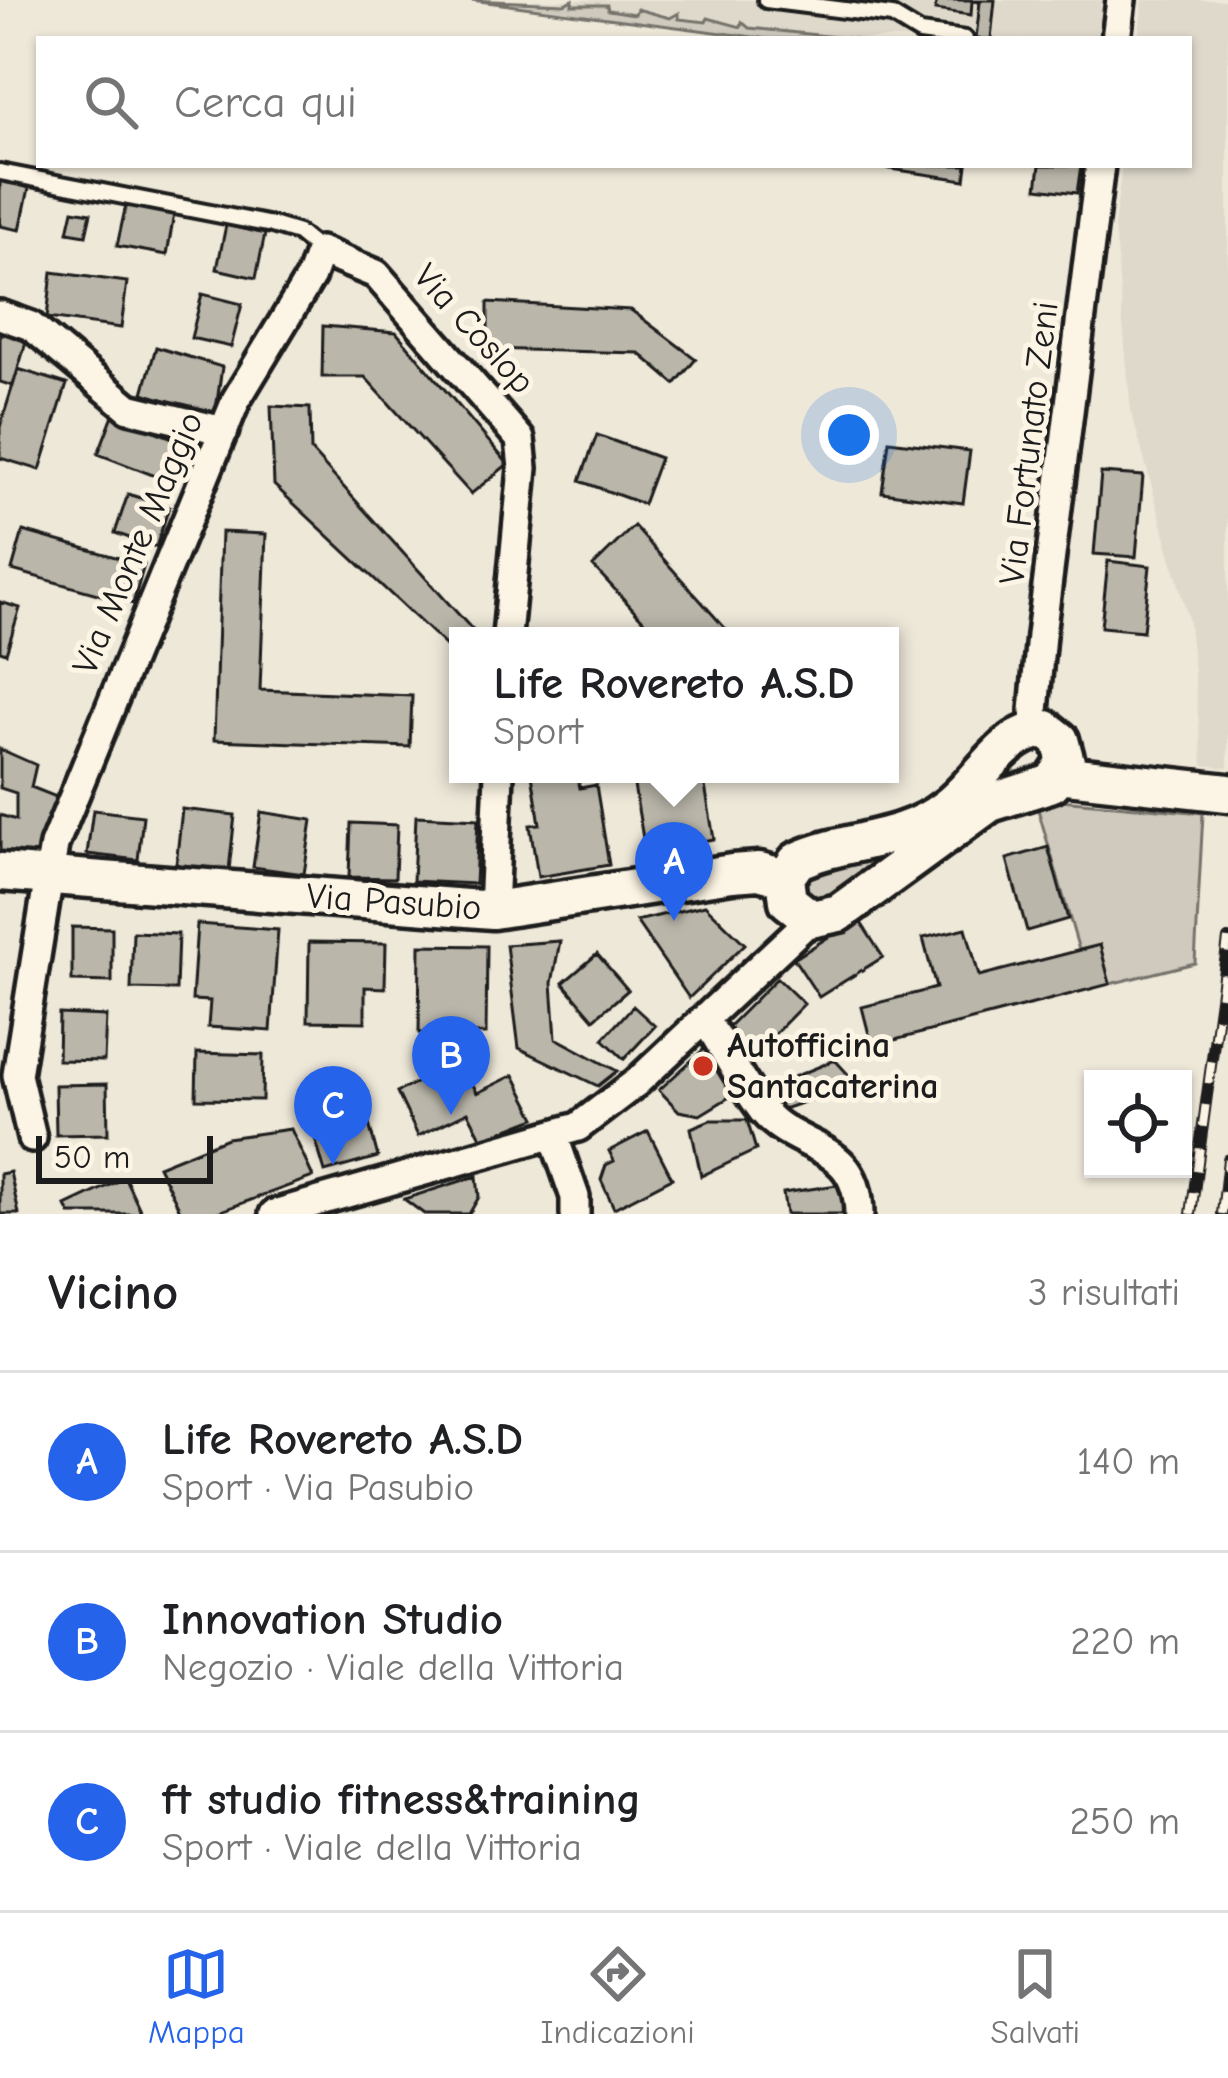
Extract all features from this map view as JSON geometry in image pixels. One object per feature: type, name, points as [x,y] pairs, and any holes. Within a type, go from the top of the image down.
[{"type":"street","points":[[1116,36],[1121,0]]},
{"type":"street","name":"Via Fortunato Zeni","points":[[1037,729],[1034,711],[1041,635],[1100,168]]},
{"type":"street","name":"Via Monte Maggio","points":[[9,1076],[53,845],[248,375],[311,276],[320,251]]},
{"type":"street","name":"Via Coslop","points":[[320,251],[376,274],[520,439],[523,468],[508,627]]},
{"type":"street","points":[[0,315],[32,326],[129,408],[224,431]]},
{"type":"street","points":[[274,1214],[578,1127],[637,1082],[811,919],[839,913],[990,803],[1052,783],[1066,763],[1060,740],[1037,729],[1017,734],[966,792],[922,826],[805,857],[785,878],[788,901],[811,919]]},
{"type":"street","points":[[1058,774],[1228,794]]},
{"type":"street","points":[[493,910],[499,783]]},
{"type":"street","name":"Via Pasubio","points":[[0,872],[493,910],[733,873],[759,871],[785,878]]},
{"type":"street","points":[[713,1032],[762,1110],[836,1156],[853,1178],[859,1214]]},
{"type":"street","points":[[9,1076],[32,1138]]},
{"type":"street","points":[[554,1137],[575,1197],[575,1214]]},
{"type":"lane","points":[[766,0],[893,8],[920,33],[942,36]]},
{"type":"lane","points":[[0,172],[272,226],[298,233],[320,251]]},
{"type":"shaded area","points":[[471,0],[1102,0],[1098,36],[746,36]]},
{"type":"shaded area","points":[[471,0],[564,4],[573,0],[572,5],[607,5],[608,10],[635,14],[637,9],[670,18],[679,13],[679,19],[706,22],[708,18],[741,27],[742,22],[749,28],[827,36],[745,36]]},
{"type":"shaded area","points":[[1143,0],[1228,0],[1228,768],[1203,765],[1189,622],[1131,411],[1114,227],[1122,168],[1192,168],[1192,36],[1138,36]]},
{"type":"shaded area","points":[[1060,800],[1203,813],[1195,963],[1110,984],[1100,945],[1079,950],[1037,806]]},
{"type":"shaded area","points":[[921,837],[833,899],[805,899],[799,881],[806,873]]},
{"type":"building","points":[[937,0],[995,0],[991,36],[976,36],[980,2],[972,1],[971,15],[935,10]]},
{"type":"building","points":[[884,168],[967,168],[965,180]]},
{"type":"building","points":[[1040,168],[1081,168],[1077,193],[1037,188]]},
{"type":"building","points":[[0,179],[29,188],[20,230],[0,226]]},
{"type":"building","points":[[126,205],[174,214],[167,255],[117,246]]},
{"type":"building","points":[[73,210],[91,213],[86,235],[68,232]]},
{"type":"building","points":[[226,225],[265,234],[256,278],[217,269]]},
{"type":"building","points":[[52,272],[127,282],[121,328],[47,318]]},
{"type":"building","points":[[202,294],[242,304],[231,347],[191,338]]},
{"type":"building","points":[[488,302],[631,310],[696,359],[675,384],[639,353],[488,349]]},
{"type":"building","points":[[0,324],[29,332],[13,386],[0,382]]},
{"type":"building","points":[[323,326],[396,332],[508,464],[471,494],[365,377],[322,377]]},
{"type":"building","points":[[156,347],[222,367],[215,416],[143,393]]},
{"type":"building","points":[[18,369],[67,384],[40,470],[0,458],[0,427]]},
{"type":"building","points":[[271,406],[310,408],[311,451],[470,627],[449,627],[449,649],[274,485]]},
{"type":"building","points":[[113,415],[191,445],[176,484],[98,454]]},
{"type":"building","points":[[597,435],[660,458],[643,504],[580,481]]},
{"type":"building","points":[[889,441],[970,451],[963,503],[882,492]]},
{"type":"building","points":[[1101,473],[1143,476],[1136,557],[1094,554]]},
{"type":"building","points":[[128,494],[169,507],[156,547],[115,533]]},
{"type":"building","points":[[634,526],[724,627],[650,627],[593,566]]},
{"type":"building","points":[[23,531],[144,565],[133,604],[12,570]]},
{"type":"building","points":[[221,532],[266,534],[260,690],[412,696],[410,747],[214,740]]},
{"type":"building","points":[[1108,561],[1150,566],[1143,631],[1101,627]]},
{"type":"building","points":[[0,602],[20,608],[6,653],[0,651]]},
{"type":"building","points":[[0,749],[36,765],[31,787],[59,798],[36,860],[0,853],[0,815],[16,820],[16,793],[0,788]]},
{"type":"building","points":[[533,783],[596,785],[609,865],[538,877],[530,825],[540,824]]},
{"type":"building","points":[[634,783],[705,783],[714,839],[645,850]]},
{"type":"building","points":[[182,809],[235,815],[229,870],[176,865]]},
{"type":"building","points":[[93,810],[143,816],[138,860],[87,854]]},
{"type":"building","points":[[261,812],[312,820],[304,874],[253,867]]},
{"type":"building","points":[[416,816],[478,819],[475,884],[413,881]]},
{"type":"building","points":[[351,823],[397,825],[395,878],[349,877]]},
{"type":"building","points":[[1048,847],[1068,919],[1027,931],[1007,859]]},
{"type":"building","points":[[705,905],[745,944],[689,998],[636,921]]},
{"type":"building","points":[[858,918],[883,957],[819,997],[794,959]]},
{"type":"building","points":[[197,924],[278,930],[271,1031],[208,1027],[210,1001],[192,1000]]},
{"type":"building","points":[[72,927],[112,928],[112,982],[72,981]]},
{"type":"building","points":[[966,928],[979,976],[1100,945],[1110,984],[872,1046],[862,1007],[936,988],[923,938]]},
{"type":"building","points":[[133,932],[178,934],[176,990],[131,989]]},
{"type":"building","points":[[560,941],[552,983],[556,1038],[617,1071],[598,1086],[519,1048],[506,945]]},
{"type":"building","points":[[309,942],[386,943],[385,988],[365,987],[365,1022],[308,1021]]},
{"type":"building","points":[[420,945],[487,946],[486,1034],[419,1033]]},
{"type":"building","points":[[597,954],[628,990],[594,1019],[563,983]]},
{"type":"building","points":[[777,978],[804,1004],[740,1069],[719,1036]]},
{"type":"building","points":[[633,1006],[655,1026],[624,1059],[603,1039]]},
{"type":"building","points":[[59,1014],[106,1016],[104,1061],[58,1060]]},
{"type":"building","points":[[715,1039],[746,1087],[700,1115],[679,1111],[659,1090]]},
{"type":"building","points":[[197,1053],[263,1055],[262,1100],[196,1099]]},
{"type":"building","points":[[835,1060],[857,1084],[772,1113],[757,1092]]},
{"type":"building","points":[[462,1062],[477,1093],[514,1075],[536,1118],[482,1139],[468,1112],[418,1136],[397,1092]]},
{"type":"building","points":[[107,1084],[108,1134],[56,1135],[55,1085]]},
{"type":"building","points":[[366,1113],[378,1157],[325,1172],[312,1128]]},
{"type":"building","points":[[710,1120],[747,1120],[756,1150],[701,1176],[691,1128]]},
{"type":"building","points":[[291,1129],[313,1177],[213,1214],[182,1214],[158,1166],[227,1138]]},
{"type":"building","points":[[648,1131],[672,1178],[614,1208],[601,1180],[606,1165],[614,1161],[609,1151]]},
{"type":"building","points":[[10,1172],[19,1214],[0,1214],[0,1174]]},
{"type":"building","points":[[477,1176],[479,1197],[469,1214],[424,1214],[404,1199]]},
{"type":"building","points":[[125,1178],[142,1214],[70,1214],[66,1206]]},
{"type":"building","points":[[851,1183],[855,1214],[786,1214],[783,1193]]},
{"type":"railway","points":[[1191,1214],[1228,939]]},
{"type":"railway","points":[[1222,1214],[1228,1159]]},
{"type":"place","name":"Life Rovereto A.S.D","points":[[674,921]]},
{"type":"place","name":"Autofficina Santacaterina","points":[[703,1066]]},
{"type":"place","name":"Innovation Studio","points":[[451,1115]]},
{"type":"place","name":"ft studio fitness&training","points":[[333,1165]]}]
